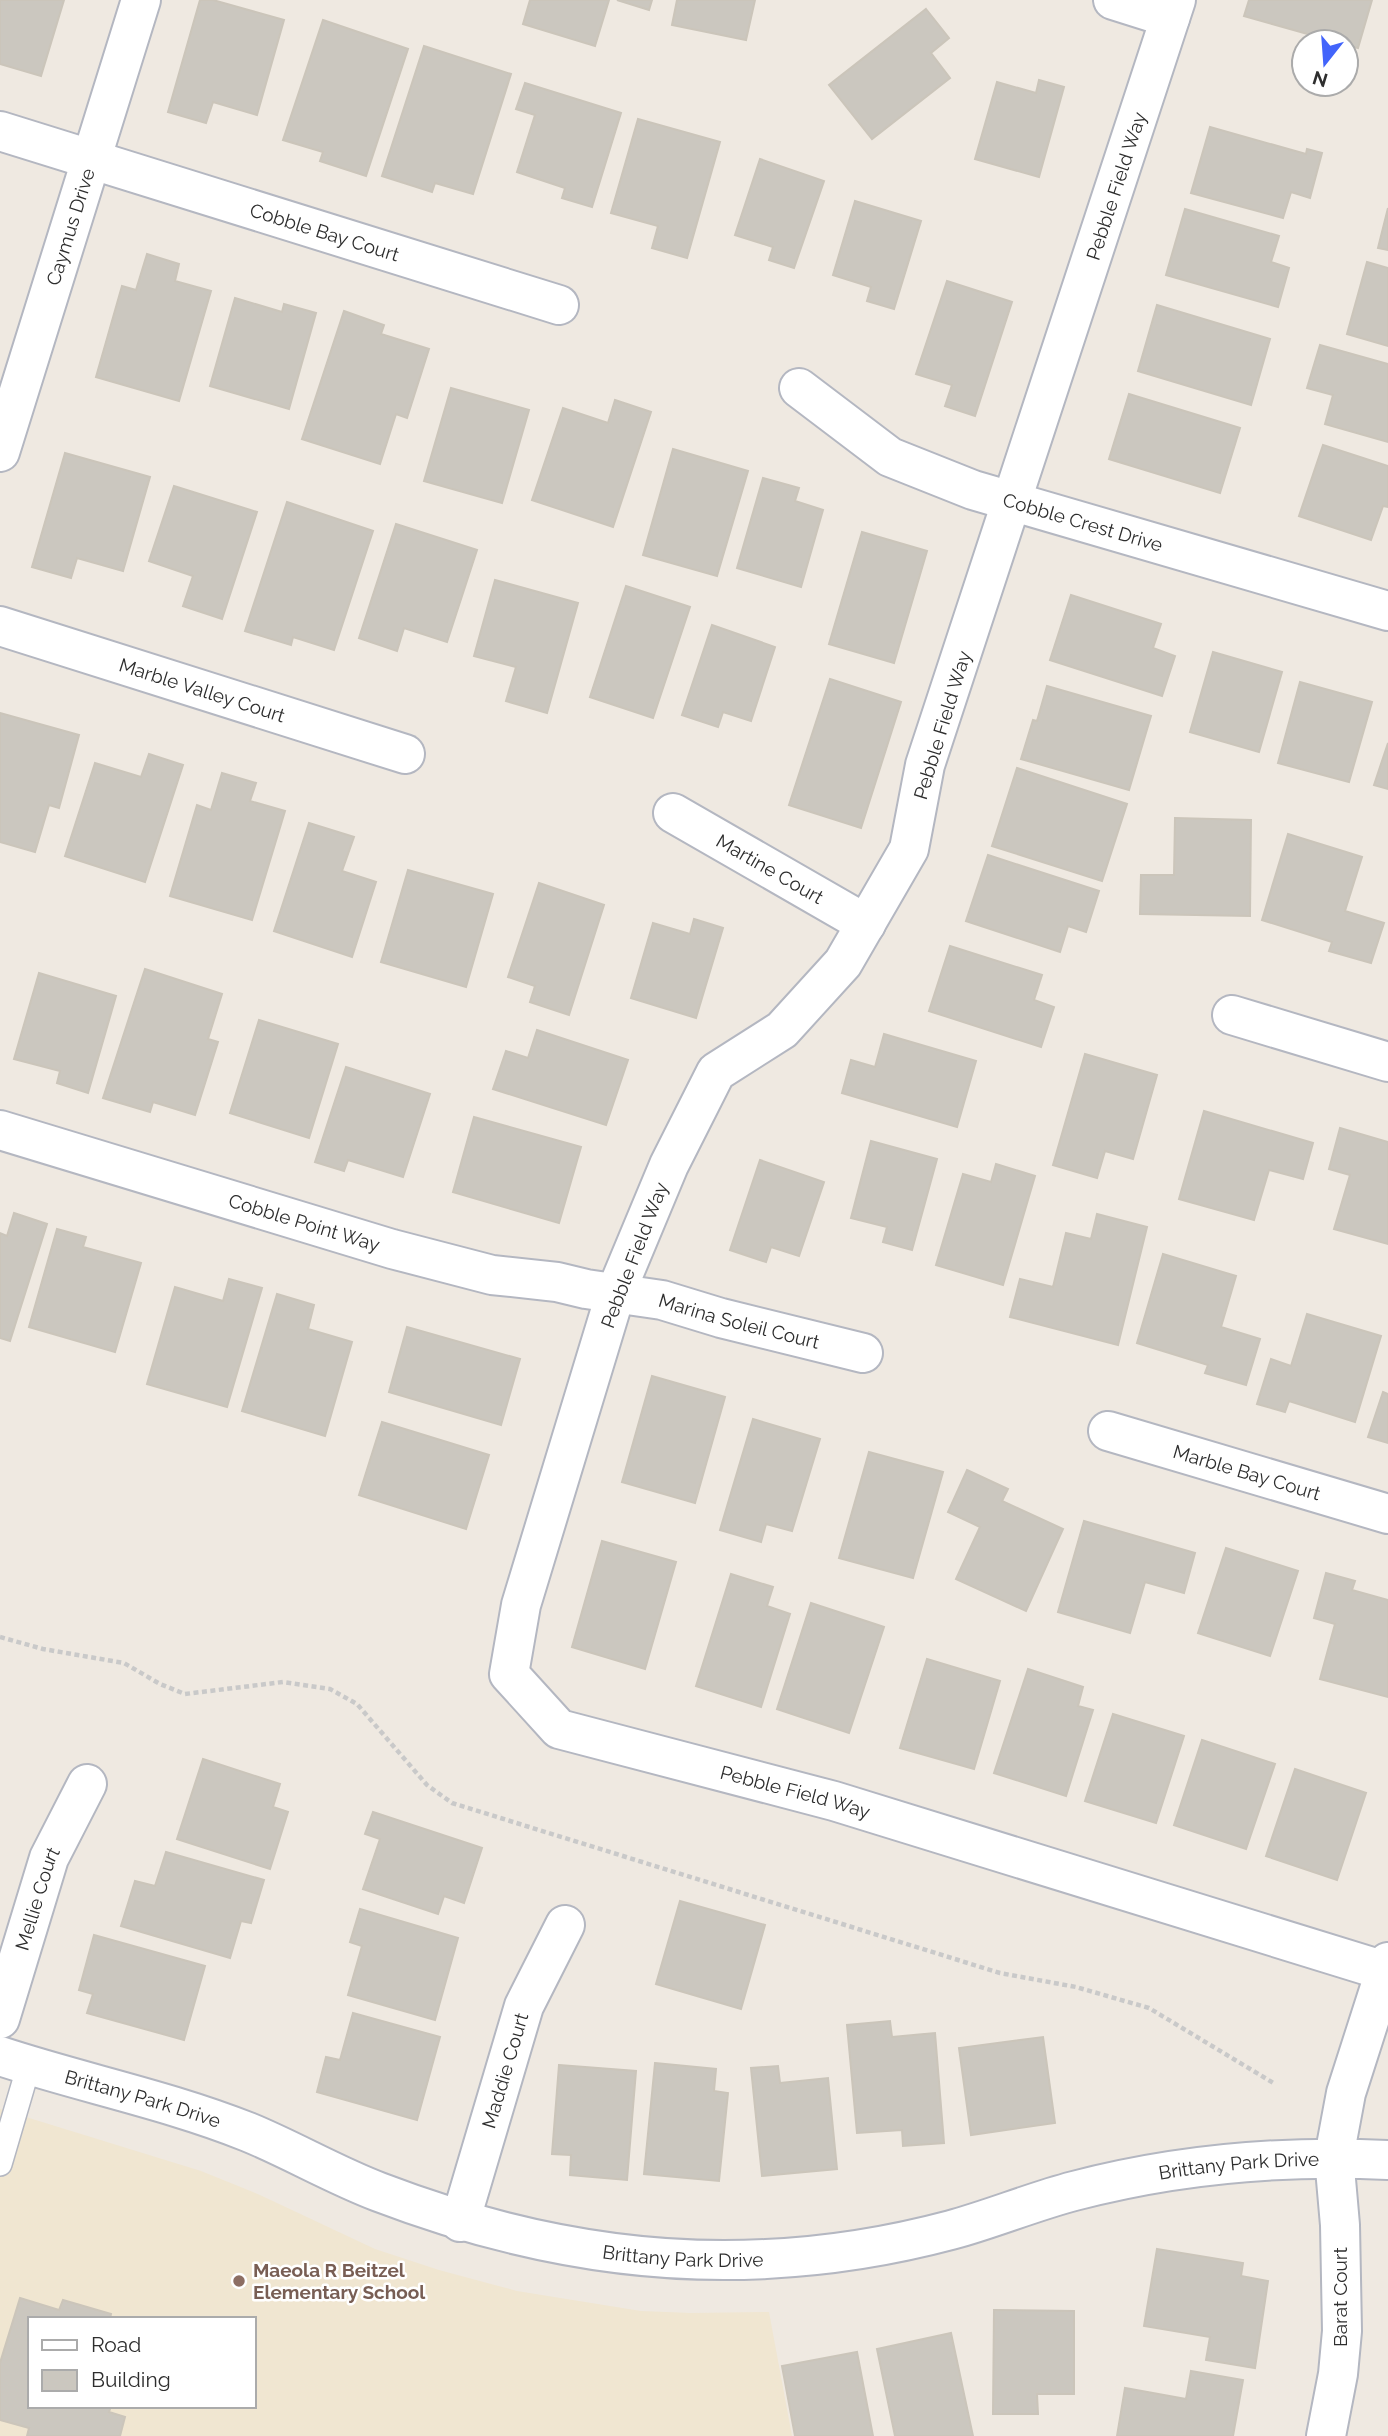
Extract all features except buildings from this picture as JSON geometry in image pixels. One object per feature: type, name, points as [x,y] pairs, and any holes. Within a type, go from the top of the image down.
[{"type":"street","name":"Caymus Drive","points":[[0,452],[141,0]]},
{"type":"street","name":"Pebble Field Way","points":[[1114,0],[1173,9],[925,765],[909,849],[843,963],[782,1030],[716,1072],[669,1165],[616,1292],[521,1605],[509,1674],[559,1729],[834,1801],[1387,1967]]},
{"type":"street","name":"Cobble Bay Court","points":[[0,131],[558,304]]},
{"type":"street","name":"Cobble Crest Drive","points":[[799,388],[890,457],[973,490],[1388,611]]},
{"type":"street","name":"Marble Valley Court","points":[[0,626],[405,754]]},
{"type":"street","name":"Martine Court","points":[[673,813],[866,924]]},
{"type":"street","points":[[1232,1015],[1388,1062]]},
{"type":"street","name":"Cobble Point Way","points":[[0,1130],[392,1249],[480,1272],[616,1292]]},
{"type":"street","name":"Marina Soleil Court","points":[[616,1292],[662,1300],[721,1318],[863,1353]]},
{"type":"street","name":"Marble Bay Court","points":[[1108,1431],[1388,1514]]},
{"type":"street","name":"Mellie Court","points":[[0,2019],[49,1858],[87,1784]]},
{"type":"street","name":"Maddie Court","points":[[460,2222],[524,2007],[565,1926]]},
{"type":"street","name":"Barat Court","points":[[1326,2436],[1338,2374],[1342,2331],[1340,2225],[1334,2157],[1346,2093],[1387,1967]]},
{"type":"street","name":"Brittany Park Drive","points":[[15,2061],[248,2132],[375,2191],[460,2222],[580,2249],[673,2259],[766,2259],[858,2250],[950,2230],[1073,2191],[1164,2170],[1257,2159],[1334,2157],[1388,2160]]},
{"type":"lane","points":[[0,2164],[15,2061]]},
{"type":"path","points":[[0,1637],[43,1649],[124,1663],[160,1684],[185,1694],[283,1682],[330,1689],[357,1704],[427,1785],[452,1803],[1000,1973],[1076,1987],[1149,2008],[1275,2084]]},
{"type":"shaded area","name":"Maeola R Beitzel Elementary School","points":[[0,2109],[201,2171],[260,2195],[375,2249],[517,2291],[641,2311],[769,2312],[792,2436],[0,2436]]},
{"type":"place","name":"Maeola R Beitzel Elementary School","points":[[239,2281]]}]
